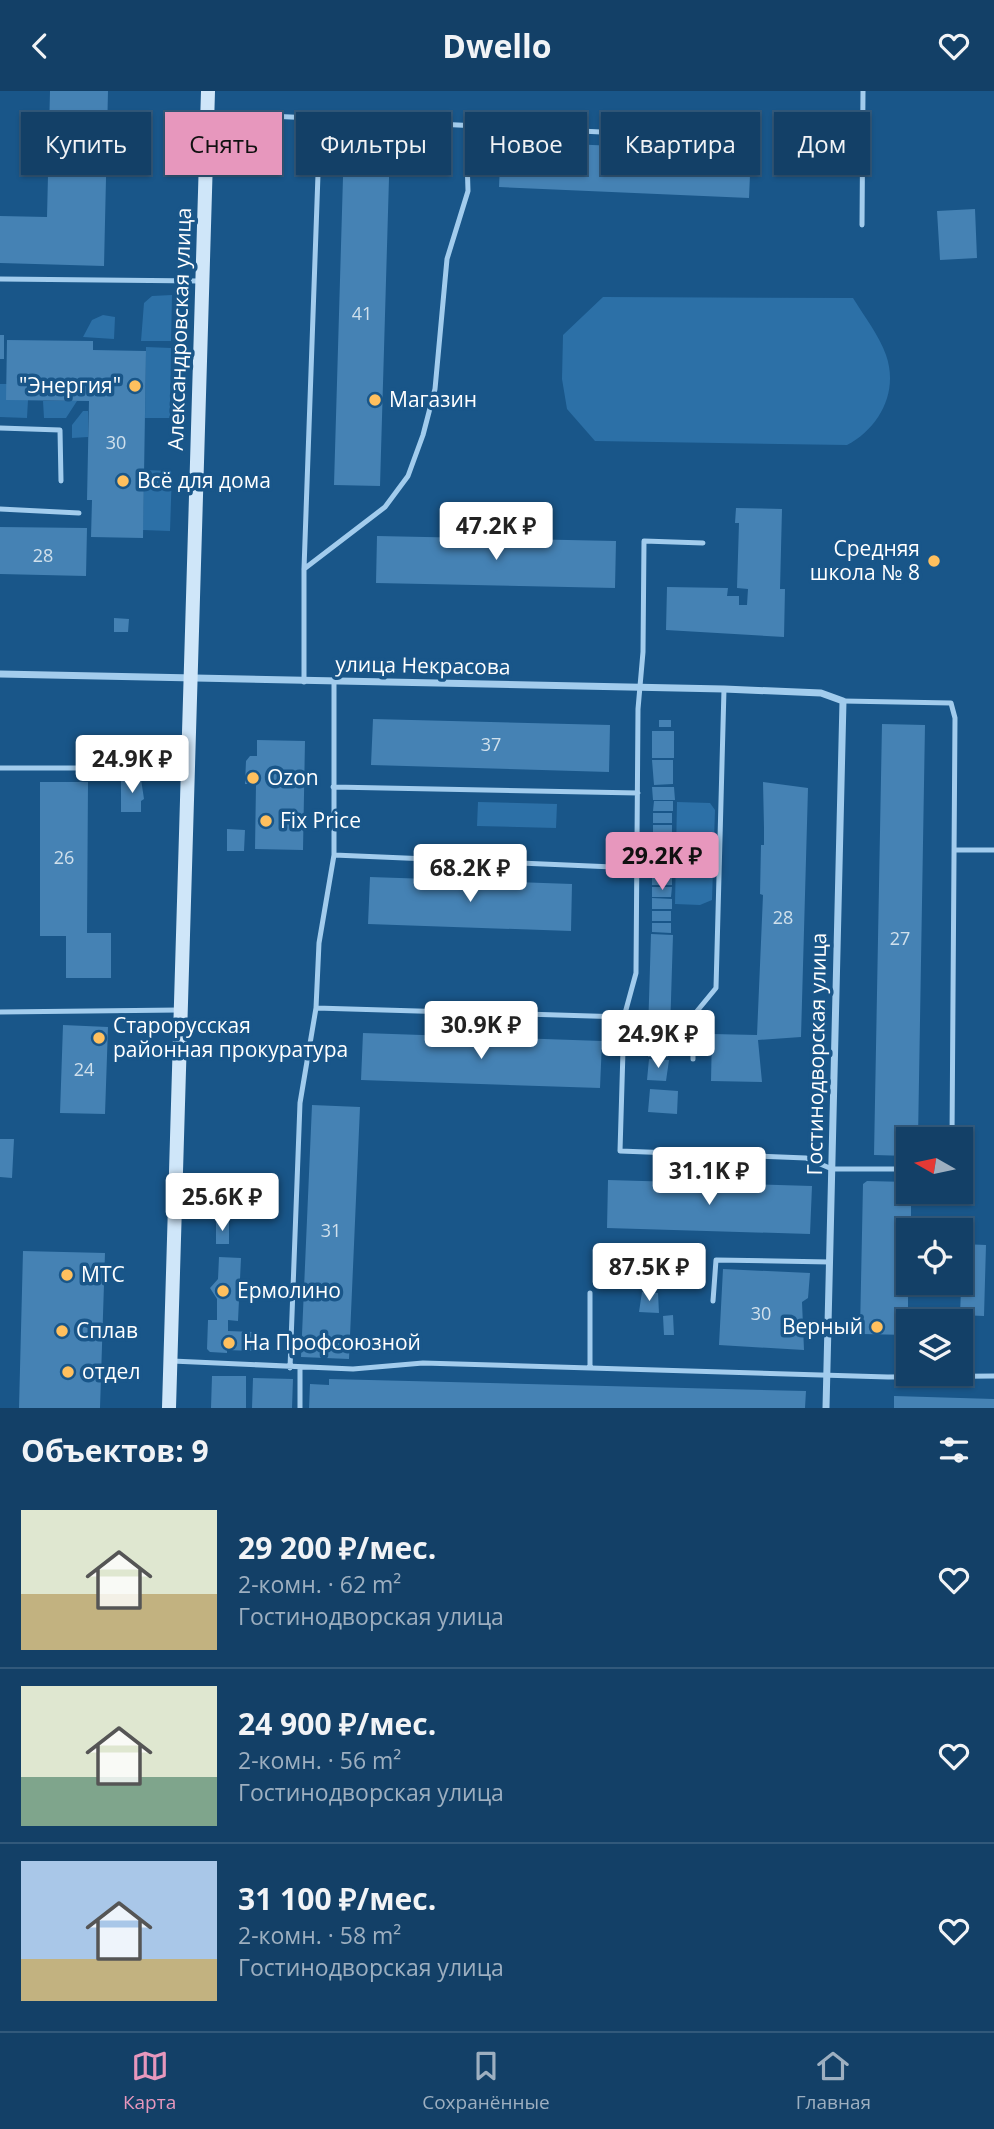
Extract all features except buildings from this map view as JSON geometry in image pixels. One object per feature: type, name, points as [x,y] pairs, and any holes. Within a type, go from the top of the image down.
[{"type":"street","name":"Александровская улица","points":[[207,112],[208,91]]},
{"type":"street","name":"Александровская улица","points":[[169,1408],[205,175]]},
{"type":"street","name":"улица Некрасова","points":[[0,674],[724,689],[821,693],[843,701]]},
{"type":"street","name":"Гостинодворская улица","points":[[826,1408],[843,701]]},
{"type":"lane","points":[[862,225],[863,91]]},
{"type":"lane","points":[[304,682],[304,569],[318,175]]},
{"type":"lane","points":[[304,569],[385,507],[408,476],[423,436],[435,389],[447,259],[468,191],[468,175]]},
{"type":"lane","points":[[0,279],[202,281]]},
{"type":"lane","points":[[0,428],[60,430],[61,481]]},
{"type":"lane","points":[[0,509],[79,513]]},
{"type":"lane","points":[[703,543],[644,541],[639,688],[636,973],[624,1017],[620,1151],[806,1158],[832,1168],[896,1169]]},
{"type":"lane","points":[[290,1368],[300,1103],[316,1008],[319,943],[334,855],[334,682]]},
{"type":"lane","points":[[693,1059],[693,1016],[716,988],[724,689]]},
{"type":"lane","points":[[843,701],[951,703],[956,717],[952,1127]]},
{"type":"lane","points":[[0,768],[187,768]]},
{"type":"lane","points":[[333,787],[638,793]]},
{"type":"lane","points":[[956,850],[994,850]]},
{"type":"lane","points":[[334,855],[637,867]]},
{"type":"lane","points":[[316,1008],[624,1017]]},
{"type":"lane","points":[[0,1012],[182,1010]]},
{"type":"lane","points":[[713,1301],[716,1260],[830,1262]]},
{"type":"lane","points":[[590,1293],[590,1367]]},
{"type":"lane","points":[[170,1360],[290,1368],[354,1369],[423,1363],[828,1375],[994,1376]]},
{"type":"lane","points":[[300,1368],[300,1408]]},
{"type":"shaded area","points":[[172,295],[171,341],[141,341],[144,303],[152,296]]},
{"type":"shaded area","points":[[603,297],[853,298],[886,355],[890,382],[888,395],[877,419],[847,445],[595,441],[567,409],[562,379],[563,335]]},
{"type":"shaded area","points":[[103,315],[115,317],[114,339],[83,337],[92,320]]},
{"type":"shaded area","points":[[146,347],[171,348],[170,418],[145,418]]},
{"type":"shaded area","points":[[0,384],[7,384],[28,400],[27,418],[0,417]]},
{"type":"shaded area","points":[[43,401],[77,401],[66,418],[44,418]]},
{"type":"shaded area","points":[[83,411],[88,411],[88,437],[72,438],[72,425]]},
{"type":"shaded area","points":[[144,470],[172,471],[170,531],[143,530]]},
{"type":"shaded area","points":[[478,802],[557,804],[556,828],[477,826]]},
{"type":"shaded area","points":[[677,802],[710,803],[715,810],[712,900],[700,905],[675,904]]},
{"type":"place","name":"\"Энергия\"","points":[[135,386]]},
{"type":"place","name":"Магазин","points":[[375,400]]},
{"type":"place","name":"Всё для дома","points":[[123,481]]},
{"type":"place","name":"Средняя школа № 8","points":[[934,561]]},
{"type":"place","name":"Ozon","points":[[253,778]]},
{"type":"place","name":"Fix Price","points":[[266,821]]},
{"type":"place","name":"Старорусская районная прокуратура","points":[[99,1038]]},
{"type":"place","name":"МТС","points":[[67,1275]]},
{"type":"place","name":"Ермолино","points":[[223,1291]]},
{"type":"place","name":"Верный","points":[[877,1327]]},
{"type":"place","name":"Сплав","points":[[62,1331]]},
{"type":"place","name":"На Профсоюзной","points":[[229,1343]]},
{"type":"place","name":"отдел","points":[[68,1372]]}]
